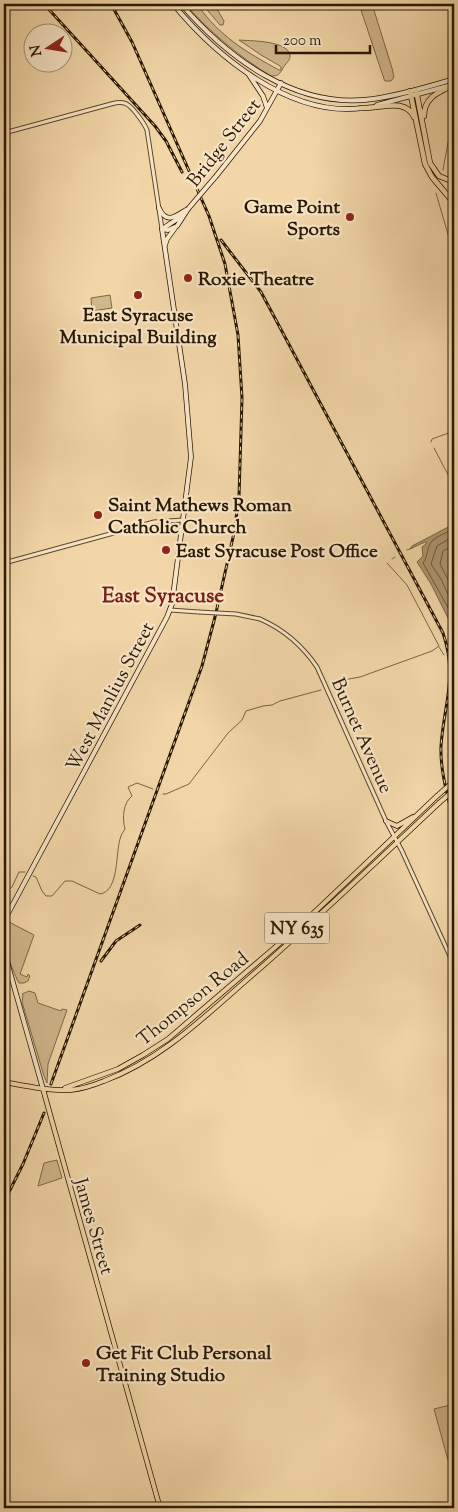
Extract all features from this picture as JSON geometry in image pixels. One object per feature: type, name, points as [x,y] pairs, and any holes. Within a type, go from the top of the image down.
[{"type":"highway","points":[[424,125],[424,110],[428,100],[436,93],[454,84]]},
{"type":"highway","points":[[416,92],[430,163],[434,170],[444,179],[454,182]]},
{"type":"highway","points":[[411,94],[428,171],[454,203]]},
{"type":"highway","points":[[361,108],[372,109],[394,105],[402,106],[413,113],[417,125]]},
{"type":"main road","points":[[173,4],[204,39],[222,55],[278,90]]},
{"type":"main road","points":[[181,4],[210,34],[240,59],[269,78],[281,83]]},
{"type":"main road","points":[[248,73],[263,96],[267,109]]},
{"type":"main road","name":"Bridge Street","points":[[278,90],[313,104],[336,108],[361,108],[411,94],[454,79]]},
{"type":"main road","name":"Bridge Street","points":[[162,229],[175,221],[217,175],[252,132],[281,83],[304,93],[338,100],[372,100],[411,94]]},
{"type":"main road","name":"Bridge Street","points":[[416,92],[454,84]]},
{"type":"main road","points":[[159,208],[163,216],[169,218],[188,208]]},
{"type":"main road","name":"Bridge Street","points":[[165,248],[167,239],[188,208]]},
{"type":"main road","points":[[162,229],[168,230],[177,226]]},
{"type":"main road","name":"West Manlius Street","points":[[4,927],[5,920],[170,610],[192,457],[185,384],[162,229]]},
{"type":"main road","name":"Thompson Road","points":[[63,1089],[110,1072],[143,1055],[168,1039],[301,925],[454,781]]},
{"type":"main road","name":"Thompson Road","points":[[4,1082],[43,1089],[77,1089],[112,1078],[164,1050],[294,940],[454,790]]},
{"type":"main road","points":[[386,821],[398,826],[421,811]]},
{"type":"main road","name":"James Street","points":[[4,951],[160,1508]]},
{"type":"street","points":[[4,133],[121,102],[128,105],[146,127],[162,229]]},
{"type":"street","points":[[4,563],[154,522],[184,520]]},
{"type":"street","name":"Burnet Avenue","points":[[170,610],[236,614],[260,619],[282,630],[296,640],[307,652],[318,667],[386,821],[454,965]]},
{"type":"shaded area","points":[[185,4],[197,4],[224,34],[255,57],[279,70],[281,70],[280,66],[239,40],[267,42],[282,46],[290,55],[289,60],[280,73],[271,76],[225,43]]},
{"type":"shaded area","points":[[202,4],[214,4],[224,21],[223,25],[220,25]]},
{"type":"shaded area","points":[[357,4],[372,4],[392,68],[394,77],[391,81],[385,81],[384,79],[361,10]]},
{"type":"shaded area","points":[[110,295],[112,308],[92,311],[91,298]]},
{"type":"shaded area","points":[[9,922],[34,935],[20,974],[27,977],[28,974],[30,976],[28,981],[24,983],[19,983],[6,945]]},
{"type":"shaded area","points":[[29,991],[35,993],[38,1003],[61,1011],[62,1009],[67,1010],[48,1064],[47,1083],[22,1002],[22,994]]},
{"type":"shaded area","points":[[57,1160],[62,1178],[38,1186],[44,1163]]},
{"type":"shaded area","points":[[454,1404],[454,1458],[448,1460],[434,1409]]},
{"type":"water","points":[[454,524],[454,623],[449,620],[431,584],[417,562],[423,556],[422,547],[427,543],[425,542],[410,549],[412,546]]},
{"type":"waterway","points":[[443,170],[454,110]]},
{"type":"waterway","points":[[436,193],[454,255]]},
{"type":"waterway","points":[[431,442],[432,439],[454,431]]},
{"type":"waterway","points":[[434,448],[454,486]]},
{"type":"waterway","points":[[407,550],[412,548]]},
{"type":"waterway","points":[[338,681],[360,677],[432,651],[439,646],[407,585],[387,563]]},
{"type":"waterway","points":[[439,647],[444,655]]},
{"type":"waterway","points":[[163,794],[189,784],[228,733],[242,720],[246,711],[321,690]]},
{"type":"waterway","points":[[452,764],[454,760]]},
{"type":"waterway","points":[[33,876],[36,877],[46,896],[52,896],[65,881],[72,881],[100,894],[106,891],[111,886],[114,878],[119,842],[125,829],[125,807],[132,796],[128,787],[137,783],[153,789]]},
{"type":"waterway","points":[[4,894],[12,887],[19,872],[25,872]]},
{"type":"railway","points":[[44,4],[155,126],[166,141],[182,172]]},
{"type":"railway","points":[[51,1084],[202,666],[234,533],[239,497],[242,398],[238,335],[225,264],[209,216],[132,42],[111,4]]},
{"type":"railway","points":[[221,240],[261,292],[443,633],[450,677],[441,755],[445,784],[454,821]]},
{"type":"railway","points":[[101,961],[116,941],[140,925]]},
{"type":"railway","points":[[4,1202],[23,1164],[44,1113]]},
{"type":"place","name":"Game Point Sports","points":[[350,217]]},
{"type":"place","name":"Roxie Theatre","points":[[188,278]]},
{"type":"place","name":"East Syracuse Municipal Building","points":[[138,295]]},
{"type":"place","name":"Saint Mathews Roman Catholic Church","points":[[98,515]]},
{"type":"place","name":"East Syracuse Post Office","points":[[166,550]]},
{"type":"place","name":"Get Fit Club Personal Training Studio","points":[[86,1363]]},
{"type":"district","name":"East Syracuse","points":[[163,595]]}]
